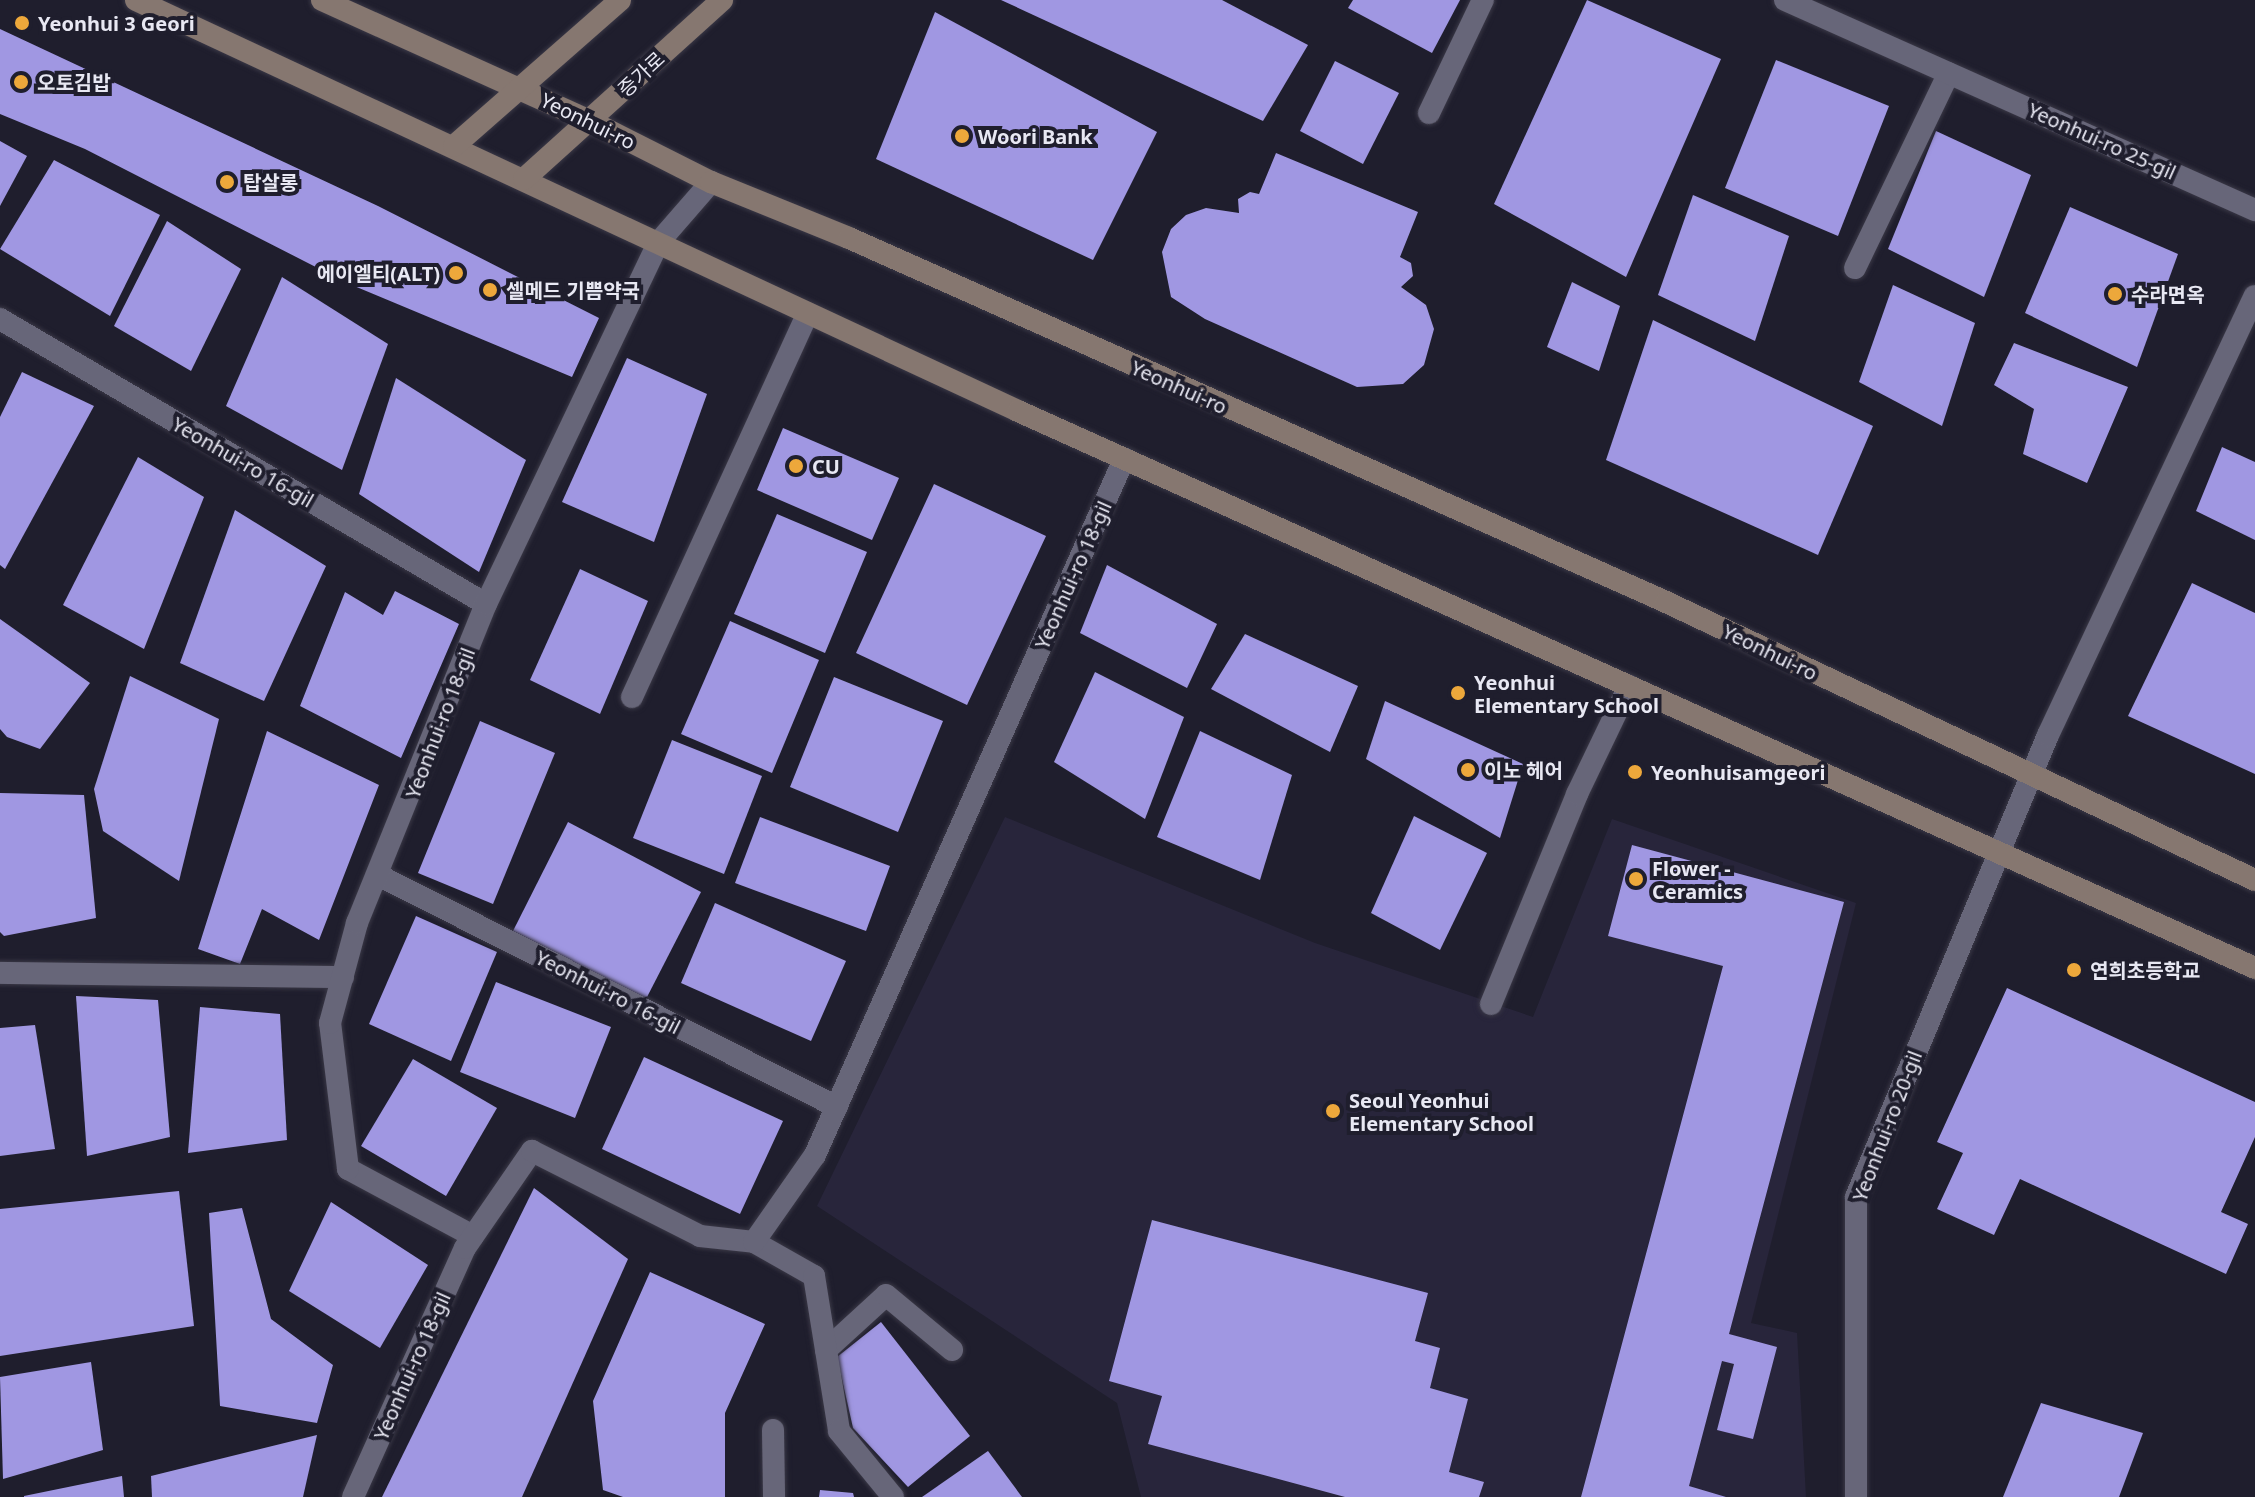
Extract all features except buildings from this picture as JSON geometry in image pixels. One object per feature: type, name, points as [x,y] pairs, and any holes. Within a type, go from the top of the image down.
[{"type":"main road","points":[[136,0],[1124,459],[2255,968]]},
{"type":"main road","name":"Yeonhui-ro","points":[[322,0],[590,121],[711,182],[864,245],[1666,602],[2032,779],[2255,880]]},
{"type":"main road","points":[[454,146],[620,0]]},
{"type":"main road","name":"증가로","points":[[524,179],[722,0]]},
{"type":"street","points":[[1429,113],[1483,0]]},
{"type":"street","name":"Yeonhui-ro 25-gil","points":[[1785,0],[2255,210]]},
{"type":"street","points":[[1855,268],[1949,73]]},
{"type":"street","name":"Yeonhui-ro 18-gil","points":[[473,1236],[348,1169],[330,1023],[357,923],[380,876],[486,604],[658,243],[711,182]]},
{"type":"street","points":[[2032,779],[2048,735],[2255,296]]},
{"type":"street","points":[[632,697],[808,313]]},
{"type":"street","name":"Yeonhui-ro 16-gil","points":[[0,319],[486,604]]},
{"type":"street","name":"Yeonhui-ro 18-gil","points":[[353,1497],[473,1236],[532,1151],[700,1236],[754,1242],[815,1155],[1124,459]]},
{"type":"street","points":[[1491,1004],[1577,794],[1629,686]]},
{"type":"street","name":"Yeonhui-ro 20-gil","points":[[1856,1497],[1856,1197],[1996,851],[2032,779]]},
{"type":"street","name":"Yeonhui-ro 16-gil","points":[[380,876],[837,1107]]},
{"type":"street","points":[[0,973],[343,977]]},
{"type":"street","points":[[754,1242],[814,1276],[839,1431],[893,1497]]},
{"type":"street","points":[[826,1350],[886,1295],[952,1350]]},
{"type":"street","points":[[773,1430],[774,1497]]},
{"type":"shaded area","name":"Seoul Yeonhui Elementary School","points":[[1005,817],[1315,943],[1533,1017],[1612,819],[1856,903],[1751,1323],[1797,1333],[1806,1497],[1141,1497],[1117,1403],[817,1206]]},
{"type":"place","name":"Yeonhui 3 Geori","points":[[22,23]]},
{"type":"place","name":"오토김밥","points":[[21,82]]},
{"type":"place","name":"Woori Bank","points":[[962,136]]},
{"type":"place","name":"탑살롱","points":[[227,182]]},
{"type":"place","name":"에이엘티(ALT)","points":[[456,273]]},
{"type":"place","name":"셀메드 기쁨약국","points":[[490,290]]},
{"type":"place","name":"수라면옥","points":[[2115,294]]},
{"type":"place","name":"CU","points":[[796,466]]},
{"type":"place","name":"Yeonhui Elementary School","points":[[1458,693]]},
{"type":"place","name":"이노 헤어","points":[[1468,770]]},
{"type":"place","name":"Yeonhuisamgeori","points":[[1635,772]]},
{"type":"place","name":"Flower - Ceramics","points":[[1636,879]]},
{"type":"place","name":"연희초등학교","points":[[2074,970]]},
{"type":"place","name":"Seoul Yeonhui Elementary School","points":[[1333,1111]]}]
